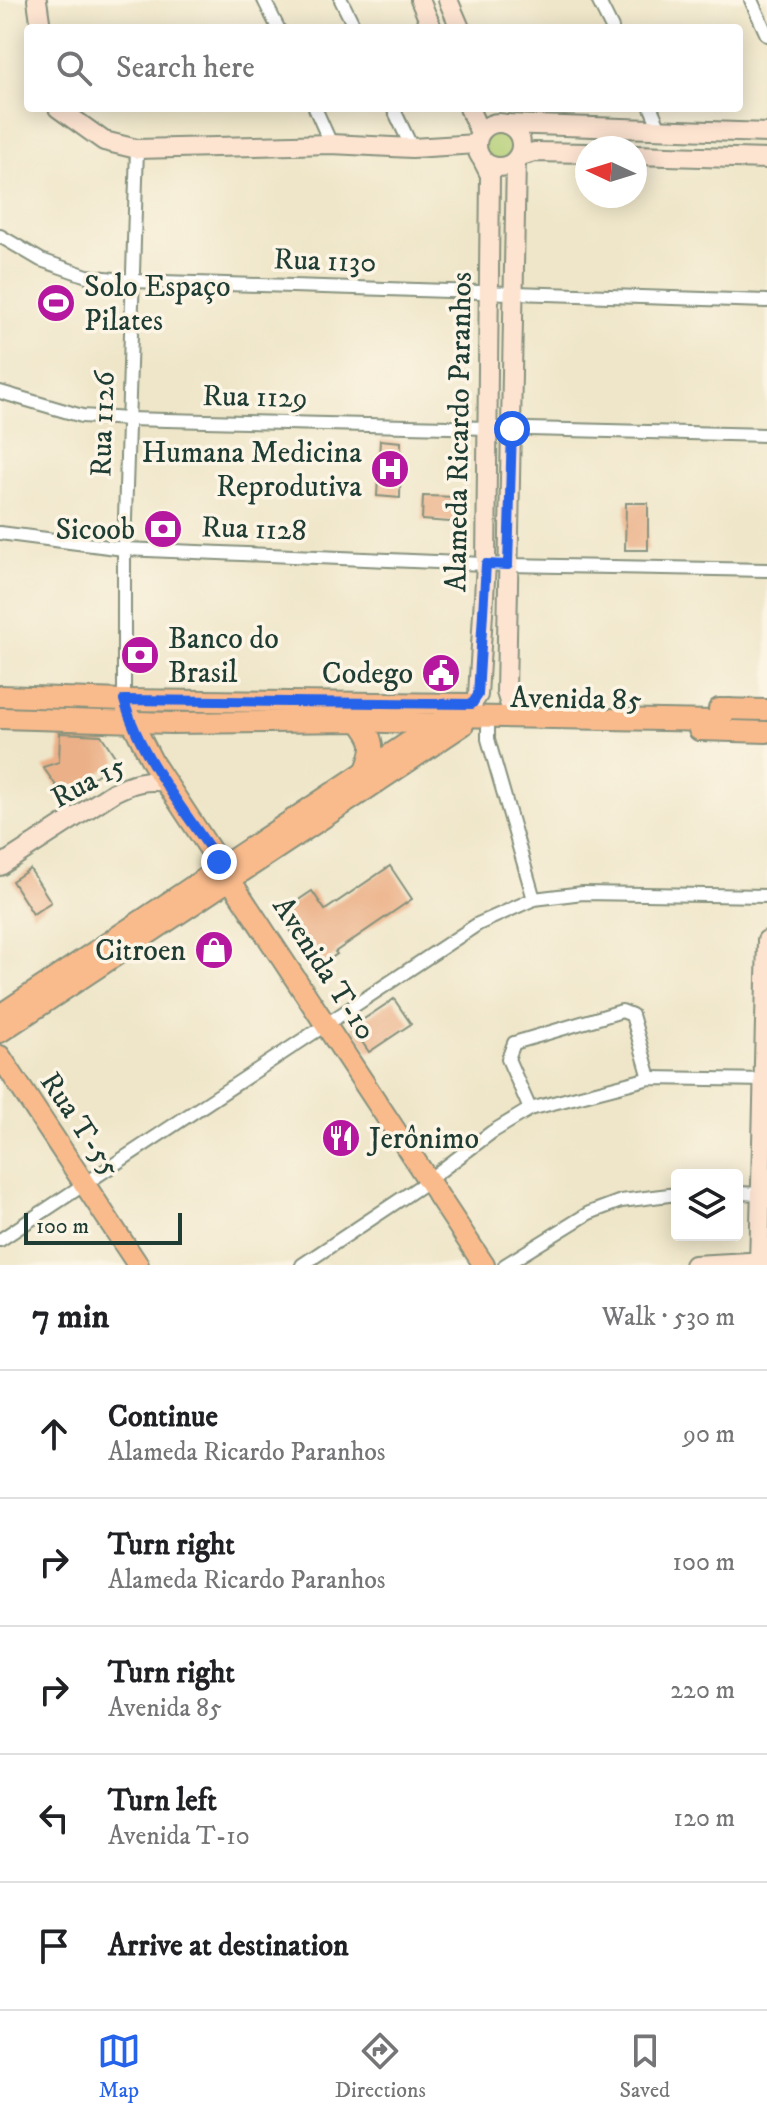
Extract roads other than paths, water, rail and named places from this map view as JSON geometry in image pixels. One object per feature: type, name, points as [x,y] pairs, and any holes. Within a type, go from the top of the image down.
[{"type":"main road","points":[[37,0],[40,24]]},
{"type":"main road","points":[[420,0],[430,24]]},
{"type":"main road","points":[[448,0],[458,24]]},
{"type":"main road","points":[[64,112],[104,141],[137,149],[331,144],[412,148],[480,146]]},
{"type":"main road","name":"Alameda Ricardo Paranhos","points":[[470,112],[490,175],[486,564],[478,695],[472,704]]},
{"type":"main road","points":[[480,146],[487,126],[503,118],[661,131],[767,133]]},
{"type":"main road","points":[[503,118],[520,137],[521,148],[517,158]]},
{"type":"main road","points":[[480,146],[496,167],[534,152],[575,153]]},
{"type":"main road","points":[[647,155],[767,159]]},
{"type":"main road","name":"Alameda Ricardo Paranhos","points":[[510,705],[506,692],[517,158]]},
{"type":"main road","points":[[0,683],[36,697]]},
{"type":"main road","name":"Avenida 85","points":[[0,696],[767,710]]},
{"type":"main road","name":"Avenida T-10","points":[[124,700],[130,722],[153,763],[424,1183],[484,1265]]},
{"type":"main road","points":[[0,1032],[227,874],[366,770],[448,716],[716,721],[729,709]]},
{"type":"main road","name":"Avenida 85","points":[[0,718],[171,723],[359,721],[767,732]]},
{"type":"main road","points":[[359,721],[372,741],[373,750],[366,770]]},
{"type":"main road","points":[[153,763],[154,737],[171,723]]},
{"type":"main road","points":[[0,1015],[463,725]]},
{"type":"main road","name":"Rua 15","points":[[0,866],[133,783],[150,780],[166,782]]},
{"type":"main road","points":[[694,1265],[762,1262],[767,940]]},
{"type":"main road","name":"Rua T-55","points":[[0,1056],[138,1265]]},
{"type":"street","points":[[264,0],[276,24]]},
{"type":"street","points":[[341,0],[353,24]]},
{"type":"street","points":[[598,0],[610,24]]},
{"type":"street","points":[[751,0],[767,35]]},
{"type":"street","points":[[317,112],[331,144]]},
{"type":"street","points":[[395,112],[412,148]]},
{"type":"street","points":[[653,112],[661,131]]},
{"type":"street","name":"Rua 1126","points":[[124,700],[124,549],[137,149]]},
{"type":"street","name":"Rua 1130","points":[[0,236],[41,260],[87,276],[132,281],[767,301]]},
{"type":"street","name":"Rua 1129","points":[[0,392],[82,416],[128,419],[767,435]]},
{"type":"street","name":"Rua 1128","points":[[0,533],[124,549],[508,565],[767,570]]},
{"type":"street","points":[[488,725],[488,739],[534,899]]},
{"type":"street","points":[[0,1240],[478,924],[534,899],[583,893],[767,896]]},
{"type":"street","points":[[530,1109],[508,1059],[514,1043],[622,1011],[632,1015],[650,1078]]},
{"type":"street","points":[[302,1265],[424,1183],[492,1132],[530,1109],[650,1078],[765,1080]]},
{"type":"street","points":[[743,1193],[761,1194]]},
{"type":"street","points":[[505,1265],[589,1213],[621,1201],[671,1195]]},
{"type":"place","name":"Solo Espaço Pilates","points":[[56,303]]},
{"type":"place","name":"Humana Medicina Reprodutiva","points":[[390,469]]},
{"type":"place","name":"Sicoob","points":[[163,529]]},
{"type":"place","name":"Banco do Brasil","points":[[140,655]]},
{"type":"place","name":"Codego","points":[[441,673]]},
{"type":"place","name":"Citroen","points":[[214,950]]},
{"type":"place","name":"Jerônimo","points":[[341,1138]]}]
